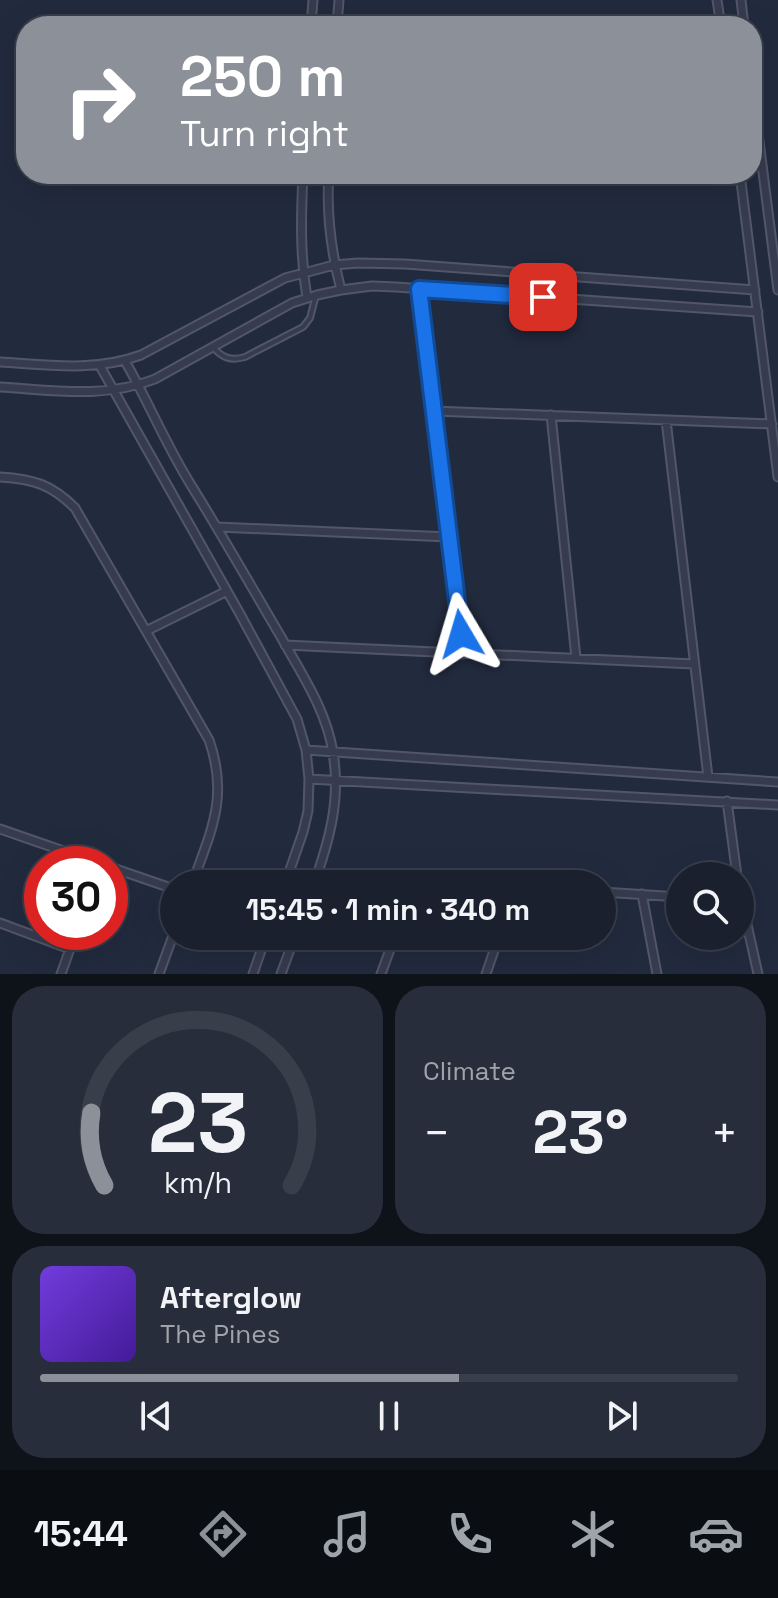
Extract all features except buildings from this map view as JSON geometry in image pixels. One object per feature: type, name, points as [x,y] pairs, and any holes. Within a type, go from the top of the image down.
[{"type":"street","points":[[762,164],[778,290]]},
{"type":"street","points":[[303,184],[300,237],[307,298]]},
{"type":"street","points":[[328,184],[329,233],[341,290]]},
{"type":"street","points":[[741,184],[778,477]]},
{"type":"street","points":[[0,362],[84,367],[125,361],[285,278],[334,265],[381,263],[755,290]]},
{"type":"street","points":[[0,387],[92,392],[139,385],[292,303],[317,295],[372,286],[758,312]]},
{"type":"street","points":[[419,289],[463,654]]},
{"type":"street","points":[[125,361],[189,482],[218,527],[325,720],[333,751],[335,807],[318,870]]},
{"type":"street","points":[[100,366],[297,719],[306,750],[308,811],[290,870]]},
{"type":"street","points":[[434,411],[772,424]]},
{"type":"street","points":[[551,415],[576,658]]},
{"type":"street","points":[[666,420],[708,777]]},
{"type":"street","points":[[0,477],[37,482],[61,495],[75,508],[206,732],[218,771],[218,801],[215,820],[197,870]]},
{"type":"street","points":[[218,527],[449,537]]},
{"type":"street","points":[[146,631],[227,591]]},
{"type":"street","points":[[285,645],[694,664]]},
{"type":"street","points":[[306,750],[778,782]]},
{"type":"street","points":[[309,779],[778,805]]},
{"type":"street","points":[[727,801],[735,862]]},
{"type":"street","points":[[0,829],[49,846]]},
{"type":"street","points":[[128,873],[160,884]]},
{"type":"street","points":[[616,893],[666,896]]},
{"type":"street","points":[[642,894],[657,974]]},
{"type":"street","points":[[0,923],[24,932]]},
{"type":"street","points":[[61,974],[70,950]]},
{"type":"street","points":[[159,974],[168,950]]},
{"type":"street","points":[[253,974],[261,950]]},
{"type":"street","points":[[281,974],[290,950]]},
{"type":"street","points":[[381,974],[390,950]]},
{"type":"street","points":[[486,974],[494,950]]},
{"type":"street","points":[[752,950],[758,974]]},
{"type":"lane","points":[[213,347],[227,359],[245,357],[303,327],[315,307],[317,295]]},
{"type":"route","points":[[461,634],[419,289],[543,297]]}]
